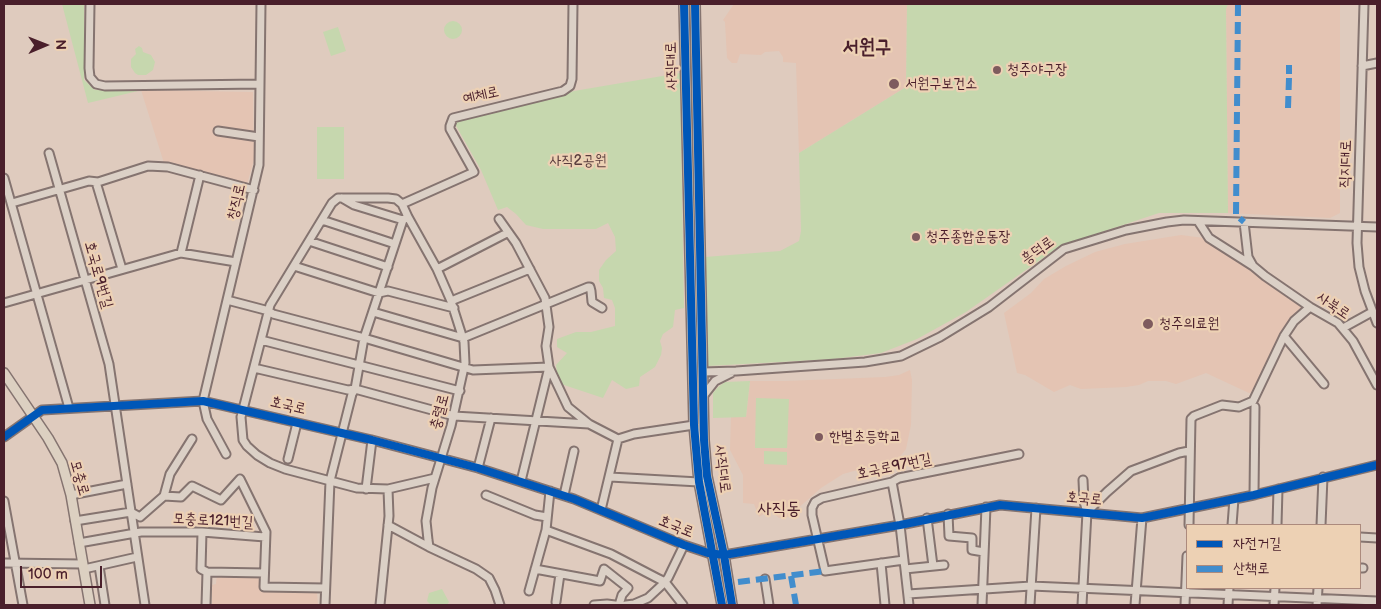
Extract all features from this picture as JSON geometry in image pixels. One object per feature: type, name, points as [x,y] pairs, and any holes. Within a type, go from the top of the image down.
[{"type":"main road","name":"사직대로","points":[[695,4],[707,476],[724,554],[732,605]]},
{"type":"main road","name":"사직대로","points":[[683,5],[694,425],[699,482],[722,605]]},
{"type":"main road","name":"모충로","points":[[4,373],[56,451],[67,478],[90,605]]},
{"type":"street","points":[[90,4],[88,68],[90,77],[96,84],[105,86],[260,84]]},
{"type":"street","name":"창직로","points":[[203,401],[259,165],[261,4]]},
{"type":"street","name":"예체로","points":[[400,202],[474,172],[450,129],[453,118],[563,91],[570,86],[572,79],[573,4]]},
{"type":"street","name":"직지대로","points":[[1364,4],[1357,226],[1359,267],[1365,292],[1377,323]]},
{"type":"street","points":[[1362,66],[1377,63]]},
{"type":"street","points":[[218,131],[259,137]]},
{"type":"street","name":"호국로9번길","points":[[49,153],[109,364],[145,605]]},
{"type":"street","points":[[12,203],[60,189],[96,182],[148,166],[168,166],[254,190]]},
{"type":"street","points":[[181,253],[200,175]]},
{"type":"street","points":[[4,180],[69,408]]},
{"type":"street","points":[[96,182],[122,269]]},
{"type":"street","points":[[400,202],[388,198],[338,198],[332,203],[272,301],[241,417],[242,440],[270,463],[330,482],[366,489],[388,489],[435,478]]},
{"type":"street","points":[[325,605],[330,482],[352,394],[355,390],[364,338],[405,219],[354,205],[342,198]]},
{"type":"street","name":"충렬로","points":[[400,202],[405,219],[437,269],[463,338],[465,356],[465,368],[460,391],[435,478],[426,521],[429,547]]},
{"type":"street","points":[[499,219],[507,233],[516,243],[545,298],[549,327],[546,346],[549,367],[568,407],[589,424],[618,439],[634,434],[694,425]]},
{"type":"street","points":[[322,220],[395,244]]},
{"type":"street","name":"흥덕로","points":[[703,372],[865,362],[901,356],[940,337],[989,307],[1064,249],[1088,240],[1134,228],[1166,222],[1198,220],[1377,227]]},
{"type":"street","name":"사북로","points":[[1198,220],[1209,238],[1254,266],[1265,276],[1310,307],[1338,323],[1359,351],[1377,385]]},
{"type":"street","points":[[1244,222],[1248,257],[1254,266]]},
{"type":"street","points":[[437,269],[507,233]]},
{"type":"street","points":[[309,241],[388,268]]},
{"type":"street","points":[[4,303],[181,253],[236,262]]},
{"type":"street","points":[[294,266],[379,293],[388,291],[452,305],[530,269]]},
{"type":"street","points":[[373,312],[463,338],[588,287],[590,287],[592,302],[602,308]]},
{"type":"street","points":[[227,300],[473,370],[549,367]]},
{"type":"street","points":[[1254,494],[1254,404],[1284,336],[1294,321],[1310,307]]},
{"type":"street","points":[[1343,328],[1372,312]]},
{"type":"street","points":[[1284,336],[1324,384]]},
{"type":"street","points":[[261,340],[460,391]]},
{"type":"street","points":[[521,481],[549,367]]},
{"type":"street","points":[[254,368],[355,390],[454,416],[589,424]]},
{"type":"street","points":[[704,394],[715,381],[736,371]]},
{"type":"street","points":[[203,401],[207,419],[226,454]]},
{"type":"street","name":"호국로","points":[[33,415],[42,410],[203,401],[372,440],[441,460],[478,468],[564,496],[684,545],[713,554],[724,554],[818,539],[1000,505],[1142,518],[1234,499],[1377,465]]},
{"type":"street","points":[[1189,524],[1190,424],[1194,416],[1222,405],[1239,406],[1254,404]]},
{"type":"street","points":[[4,437],[33,415]]},
{"type":"street","points":[[478,468],[491,418]]},
{"type":"street","points":[[288,459],[297,423]]},
{"type":"street","points":[[75,521],[131,512],[140,517],[164,496],[170,474],[192,438]]},
{"type":"street","points":[[602,510],[618,439]]},
{"type":"street","points":[[366,489],[372,440]]},
{"type":"street","points":[[564,496],[574,451]]},
{"type":"street","points":[[1082,605],[1087,512],[1131,471],[1179,453],[1190,451]]},
{"type":"street","name":"호국로97번길","points":[[818,539],[812,508],[815,502],[822,498],[892,482],[898,478],[1019,454]]},
{"type":"street","points":[[610,477],[699,482]]},
{"type":"street","points":[[1321,524],[1323,477]]},
{"type":"street","points":[[164,496],[181,497],[192,486],[221,500],[240,479],[266,532],[265,537]]},
{"type":"street","name":"호국로","points":[[1083,480],[1084,502],[1087,512]]},
{"type":"street","points":[[892,482],[900,525],[909,605]]},
{"type":"street","points":[[71,495],[127,484]]},
{"type":"street","points":[[380,605],[388,526],[388,489]]},
{"type":"street","points":[[1277,524],[1278,489]]},
{"type":"street","points":[[529,592],[546,530],[550,491]]},
{"type":"street","points":[[486,495],[535,515],[547,517]]},
{"type":"street","points":[[1232,524],[1234,499]]},
{"type":"street","points":[[4,501],[23,605]]},
{"type":"street","points":[[982,605],[986,507]]},
{"type":"street","points":[[1030,605],[1036,508]]},
{"type":"street","points":[[948,514],[949,536],[972,538],[972,550],[984,552]]},
{"type":"street","points":[[927,518],[933,566]]},
{"type":"street","points":[[1135,605],[1142,518]]},
{"type":"street","points":[[388,526],[476,569],[493,584],[500,605]]},
{"type":"street","points":[[546,530],[611,554],[665,582],[681,604]]},
{"type":"street","name":"모충로121번길","points":[[79,544],[141,532],[202,532],[265,537],[264,573]]},
{"type":"street","points":[[202,532],[201,569],[207,572],[264,573],[264,587],[325,588]]},
{"type":"street","points":[[1361,537],[1377,538]]},
{"type":"street","points":[[818,539],[825,571],[904,560]]},
{"type":"street","points":[[626,605],[648,598],[665,582],[684,545]]},
{"type":"street","points":[[4,563],[84,567],[99,566],[138,557]]},
{"type":"street","points":[[881,562],[885,605]]},
{"type":"street","points":[[905,569],[944,565]]},
{"type":"street","points":[[99,566],[105,605]]},
{"type":"street","points":[[535,569],[600,581],[604,569],[628,588],[622,595],[619,605]]},
{"type":"street","points":[[206,605],[207,572]]},
{"type":"street","points":[[556,602],[560,574]]},
{"type":"street","points":[[765,579],[769,605]]},
{"type":"street","points":[[1185,605],[1186,582]]},
{"type":"street","points":[[908,594],[1031,586],[1185,593],[1229,591],[1318,602],[1365,603],[1377,600]]},
{"type":"street","points":[[1274,605],[1275,589]]},
{"type":"street","points":[[1318,589],[1318,602]]},
{"type":"street","points":[[1228,605],[1229,591]]},
{"type":"street","points":[[594,605],[615,605]]},
{"type":"shaded area","points":[[734,4],[907,4],[906,87],[799,153],[796,63],[783,62],[783,57],[779,51],[765,52],[761,55],[740,54],[737,63],[732,63],[727,58],[725,22],[723,20]]},
{"type":"shaded area","points":[[1226,4],[1340,4],[1340,213],[1330,218],[1228,213]]},
{"type":"shaded area","points":[[141,90],[253,92],[254,160],[247,184],[164,163]]},
{"type":"shaded area","name":"청주의료원","points":[[1181,235],[1204,238],[1215,243],[1303,304],[1302,308],[1281,334],[1254,392],[1249,393],[1206,373],[1176,384],[1166,381],[1148,381],[1126,387],[1081,389],[1070,385],[1054,392],[1025,375],[1017,373],[1004,313],[1031,293],[1044,279],[1095,252],[1125,244]]},
{"type":"shaded area","name":"한벌초등학교","points":[[910,370],[912,380],[911,425],[906,449],[894,464],[843,474],[821,488],[788,517],[779,518],[770,510],[759,517],[754,504],[743,503],[743,475],[730,450],[731,417],[746,417],[750,381],[885,377],[899,375]]},
{"type":"shaded area","points":[[217,574],[259,575],[259,590],[317,592],[318,605],[212,605],[212,585],[216,584]]},
{"type":"green space","points":[[62,4],[84,4],[84,80],[95,90],[138,91],[88,103]]},
{"type":"green space","name":"청주종합운동장","points":[[907,4],[1228,4],[1226,9],[1228,213],[1159,213],[1060,246],[966,312],[917,339],[881,353],[834,359],[708,366],[705,257],[780,251],[799,241],[801,231],[799,153],[906,87]]},
{"type":"green space","points":[[449,21],[457,21],[462,26],[460,37],[449,39],[444,34],[444,26]]},
{"type":"green space","points":[[338,27],[346,51],[331,56],[323,32]]},
{"type":"green space","points":[[139,46],[143,52],[151,55],[155,62],[153,70],[146,75],[138,75],[131,67],[131,59],[136,54],[135,49]]},
{"type":"green space","name":"사직2공원","points":[[680,73],[684,308],[675,310],[673,327],[663,334],[660,341],[661,355],[655,367],[640,377],[639,386],[626,389],[612,380],[603,398],[561,384],[556,365],[567,353],[557,347],[557,339],[576,332],[591,332],[615,326],[615,308],[612,300],[604,298],[603,288],[599,281],[599,270],[616,251],[615,237],[608,223],[596,229],[543,229],[526,225],[507,207],[498,210],[481,170],[455,124],[458,121],[574,91]]},
{"type":"green space","points":[[317,127],[344,127],[344,179],[317,179]]},
{"type":"green space","points":[[750,381],[746,417],[713,418],[713,393],[718,387],[725,382]]},
{"type":"green space","points":[[756,398],[789,399],[787,448],[755,448]]},
{"type":"green space","points":[[764,451],[787,452],[787,465],[764,464]]},
{"type":"green space","points":[[442,589],[449,602],[447,605],[431,605],[427,601],[429,593]]},
{"type":"marked path","points":[[1238,4],[1236,215],[1244,222]]},
{"type":"marked path","points":[[1289,65],[1289,74]]},
{"type":"marked path","points":[[1288,108],[1289,78]]},
{"type":"marked path","points":[[738,582],[825,571]]},
{"type":"marked path","points":[[791,576],[796,605]]},
{"type":"cycle path","points":[[684,4],[694,425],[699,482],[722,605]]},
{"type":"cycle path","points":[[695,4],[704,440],[707,476],[724,555],[732,605]]},
{"type":"cycle path","points":[[4,437],[42,410],[203,401],[372,440],[478,468],[574,499],[684,545],[708,553],[724,555],[900,525],[1000,505],[1142,518],[1254,495],[1377,465]]},
{"type":"place","name":"청주야구장","points":[[997,70]]},
{"type":"place","name":"서원구보건소","points":[[894,84]]},
{"type":"place","name":"청주종합운동장","points":[[916,237]]},
{"type":"place","name":"청주의료원","points":[[1148,324]]},
{"type":"place","name":"한벌초등학교","points":[[819,437]]},
{"type":"district","name":"서원구","points":[[867,48]]},
{"type":"district","name":"사직동","points":[[779,509]]}]
